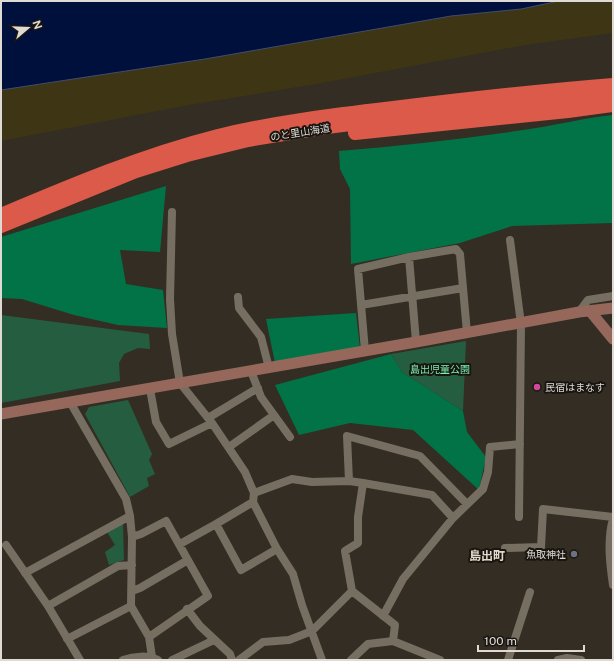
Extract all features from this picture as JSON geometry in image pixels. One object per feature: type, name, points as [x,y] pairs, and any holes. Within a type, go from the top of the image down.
[{"type":"highway","name":"のと里山海道","points":[[1,215],[92,177],[152,155],[218,136],[322,117],[514,94],[613,85]]},
{"type":"highway","name":"のと里山海道","points":[[1,226],[136,171],[187,155],[248,140],[327,127],[484,107],[613,97]]},
{"type":"highway","points":[[219,148],[297,141],[613,105]]},
{"type":"street","points":[[172,212],[170,299],[172,334],[180,383],[210,420],[245,472],[254,493],[253,502],[277,549],[293,574],[302,605],[322,660]]},
{"type":"street","points":[[510,240],[521,324],[519,517]]},
{"type":"street","points":[[365,351],[358,269],[456,249],[460,254],[467,333]]},
{"type":"street","points":[[409,258],[416,342]]},
{"type":"street","points":[[361,306],[463,288]]},
{"type":"street","points":[[585,312],[588,300],[613,296]]},
{"type":"street","points":[[238,297],[239,308],[261,337],[269,368]]},
{"type":"street","points":[[1,414],[613,308]]},
{"type":"street","points":[[585,312],[613,339]]},
{"type":"street","points":[[251,371],[261,397],[290,437]]},
{"type":"street","points":[[150,389],[156,422],[170,444],[210,420],[258,388]]},
{"type":"street","points":[[70,402],[126,499],[130,516],[132,537],[131,606],[149,637],[155,658],[130,658],[123,660]]},
{"type":"street","points":[[229,447],[274,415]]},
{"type":"street","points":[[349,481],[347,436],[420,456],[467,504]]},
{"type":"street","points":[[383,616],[403,579],[453,518],[483,489],[488,472],[490,447],[520,444]]},
{"type":"street","points":[[254,493],[292,479],[312,482],[349,481],[432,495],[453,518]]},
{"type":"street","points":[[363,483],[358,517],[358,543],[345,551],[352,591],[395,624],[393,640]]},
{"type":"street","points":[[180,544],[253,502]]},
{"type":"street","points":[[506,548],[541,546],[544,509],[613,518],[610,529],[610,569],[613,585]]},
{"type":"street","points":[[25,573],[130,516]]},
{"type":"street","points":[[132,537],[166,521],[208,596],[187,609],[149,637]]},
{"type":"street","points":[[216,524],[241,570],[277,549]]},
{"type":"street","points":[[6,545],[48,606],[80,660]]},
{"type":"street","points":[[132,591],[188,560]]},
{"type":"street","points":[[48,606],[118,566],[132,565]]},
{"type":"street","points":[[239,660],[263,642],[290,640],[312,631],[352,591]]},
{"type":"street","points":[[508,660],[530,592]]},
{"type":"street","points":[[68,639],[131,606]]},
{"type":"street","points":[[187,609],[200,626],[230,654],[232,660]]},
{"type":"street","points":[[172,660],[214,640]]},
{"type":"street","points":[[351,660],[368,644],[393,640],[440,660]]},
{"type":"street","points":[[558,660],[567,658],[581,660]]},
{"type":"green space","points":[[613,115],[613,223],[512,226],[460,243],[351,264],[350,189],[340,169],[339,151],[408,145],[477,136]]},
{"type":"green space","points":[[166,186],[160,252],[120,250],[126,284],[163,290],[167,328],[118,325],[74,315],[22,299],[1,298],[1,237]]},
{"type":"green space","points":[[356,313],[360,348],[275,363],[266,319]]},
{"type":"green space","points":[[1,315],[149,334],[150,349],[138,348],[124,354],[119,363],[120,381],[1,403]]},
{"type":"green space","name":"島出児童公園","points":[[466,341],[463,411],[402,372],[391,354]]},
{"type":"green space","points":[[391,354],[402,372],[463,411],[467,432],[486,457],[479,490],[413,430],[350,423],[299,435],[275,385]]},
{"type":"green space","points":[[128,400],[152,454],[149,460],[155,474],[147,478],[149,486],[130,497],[85,414],[89,407]]},
{"type":"green space","points":[[123,523],[124,560],[109,565],[105,552],[115,545],[107,532]]},
{"type":"sand","points":[[559,1],[613,1],[613,33],[525,45],[316,84],[189,105],[1,141],[1,90],[205,59],[451,16],[521,9]]},
{"type":"water","points":[[1,1],[559,1],[521,9],[451,16],[205,59],[1,90]]},
{"type":"place","name":"民宿はまなす","points":[[537,387]]},
{"type":"place","name":"魚取神社","points":[[574,554]]},
{"type":"district","name":"島出町","points":[[487,556]]}]
